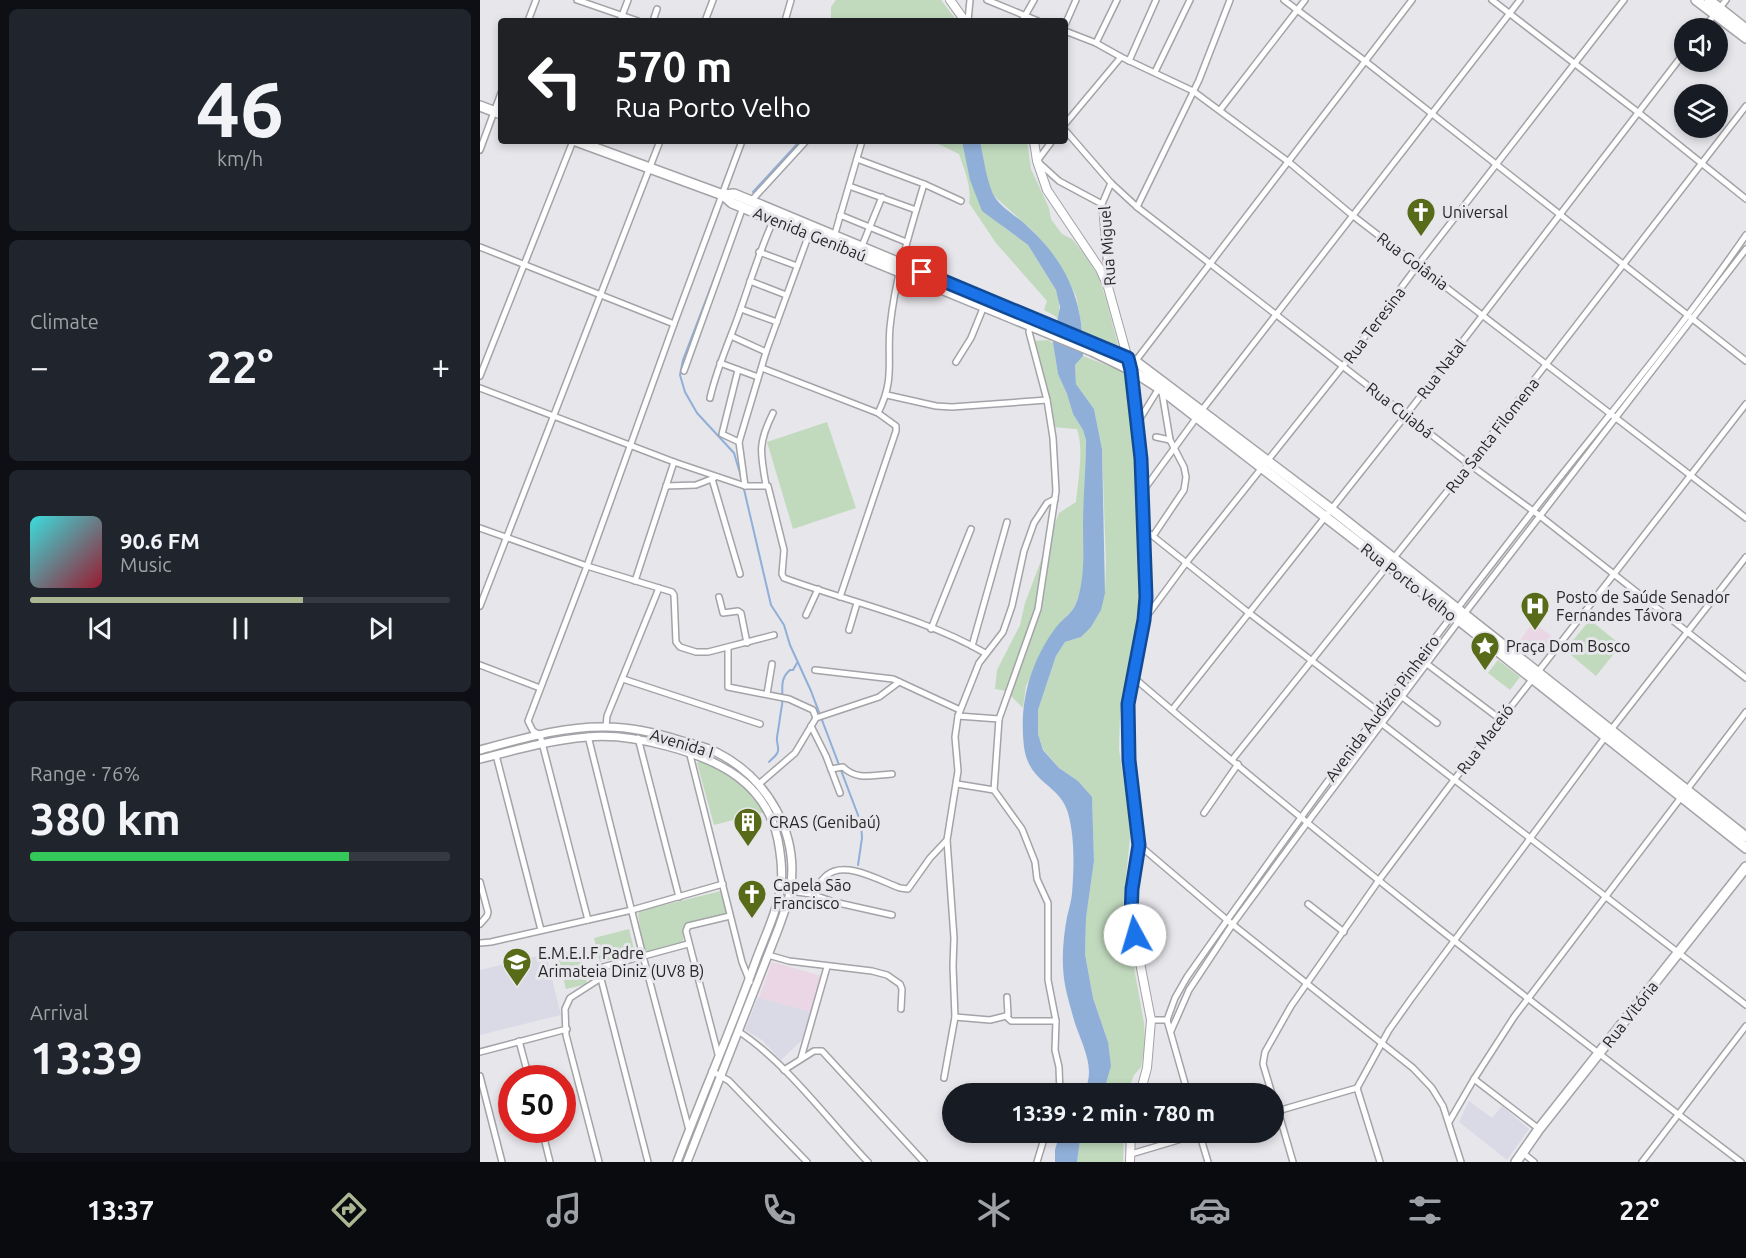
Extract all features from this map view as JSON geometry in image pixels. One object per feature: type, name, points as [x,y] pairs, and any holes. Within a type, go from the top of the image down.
[{"type":"main road","points":[[950,0],[964,18]]},
{"type":"main road","points":[[1696,0],[1746,29]]},
{"type":"main road","points":[[1709,0],[1717,11],[1746,38]]},
{"type":"main road","points":[[480,106],[498,113]]},
{"type":"main road","name":"Avenida Genibaú","points":[[583,144],[723,195],[734,194],[774,219],[809,234],[862,246],[900,267]]},
{"type":"main road","points":[[1034,144],[1037,161],[1047,190],[1100,268],[1108,287]]},
{"type":"main road","name":"Avenida Genibaú","points":[[747,204],[900,267]]},
{"type":"main road","points":[[900,267],[984,306],[1030,325],[1054,331]]},
{"type":"main road","points":[[900,267],[1054,331]]},
{"type":"main road","name":"Rua Miguel","points":[[1108,287],[1131,363],[1143,492],[1146,597],[1144,620],[1128,704],[1128,738],[1139,845],[1132,889],[1131,916],[1150,1020],[1147,1068],[1143,1083]]},
{"type":"main road","name":"Rua Porto Velho","points":[[1054,331],[1131,363],[1200,414],[1649,765],[1724,825],[1746,848]]},
{"type":"main road","name":"Rua Porto Velho","points":[[1131,363],[1160,389],[1200,414]]},
{"type":"main road","name":"Rua Porto Velho","points":[[1724,825],[1746,837]]},
{"type":"main road","name":"Rua Vitória","points":[[1516,1162],[1539,1129],[1746,867]]},
{"type":"street","points":[[529,18],[536,0]]},
{"type":"street","points":[[577,0],[619,18]]},
{"type":"street","points":[[621,18],[628,0]]},
{"type":"street","points":[[706,18],[713,0]]},
{"type":"street","points":[[786,18],[791,0]]},
{"type":"street","points":[[967,18],[970,0]]},
{"type":"street","points":[[991,1],[1023,18],[1035,0]]},
{"type":"street","points":[[1068,18],[1076,0]]},
{"type":"street","points":[[1096,43],[1117,0]]},
{"type":"street","points":[[1129,61],[1156,0]]},
{"type":"street","points":[[1155,72],[1190,0]]},
{"type":"street","points":[[1137,207],[1199,80],[1230,0]]},
{"type":"street","points":[[1284,0],[1365,61],[1746,361]]},
{"type":"street","points":[[1220,110],[1305,0]]},
{"type":"street","points":[[1131,363],[1290,163],[1412,0]]},
{"type":"street","points":[[1492,0],[1746,199]]},
{"type":"street","points":[[1143,492],[1200,414],[1520,0]]},
{"type":"street","name":"Rua Teresina","points":[[1144,620],[1264,463],[1343,366],[1418,265],[1624,0]]},
{"type":"street","points":[[1712,18],[1726,0]]},
{"type":"street","points":[[654,18],[657,9]]},
{"type":"street","name":"Rua Goiânia","points":[[1068,33],[1096,43],[1193,91],[1220,110],[1746,518]]},
{"type":"street","points":[[1068,120],[1121,57]]},
{"type":"street","name":"Rua Natal","points":[[1172,710],[1406,415],[1674,66]]},
{"type":"street","name":"Rua Santa Filomena","points":[[1232,760],[1469,464],[1746,105]]},
{"type":"street","points":[[480,150],[498,113]]},
{"type":"street","name":"Rua Cuiabá","points":[[1068,133],[1111,183],[1137,207],[1469,464],[1540,516],[1746,678]]},
{"type":"street","points":[[480,376],[573,144]]},
{"type":"street","points":[[480,606],[659,144]]},
{"type":"street","points":[[523,739],[741,144]]},
{"type":"street","points":[[684,371],[747,204],[803,144]]},
{"type":"street","points":[[833,239],[861,144]]},
{"type":"street","points":[[1050,144],[1037,161],[1059,181],[1102,204]]},
{"type":"street","points":[[857,159],[924,184],[961,201]]},
{"type":"street","name":"Rua Miguel","points":[[1108,287],[1102,204],[1111,183]]},
{"type":"street","points":[[878,413],[887,395],[890,378],[890,327],[900,267],[924,184]]},
{"type":"street","points":[[849,186],[916,210]]},
{"type":"street","points":[[862,246],[882,196]]},
{"type":"street","points":[[840,216],[906,242]]},
{"type":"street","points":[[710,398],[759,252],[774,219]]},
{"type":"street","points":[[745,486],[739,442],[766,352],[809,234]]},
{"type":"street","name":"Avenida Audízio Pinheiro","points":[[1171,1030],[1189,990],[1232,925],[1427,664],[1458,614],[1516,533],[1640,383],[1691,317],[1729,265],[1746,235]]},
{"type":"street","points":[[480,247],[674,324]]},
{"type":"street","name":"Avenida Audízio Pinheiro","points":[[1729,265],[1746,249]]},
{"type":"street","points":[[759,252],[797,266]]},
{"type":"street","points":[[750,281],[786,295]]},
{"type":"street","points":[[956,362],[971,338],[984,306]]},
{"type":"street","points":[[741,309],[777,322]]},
{"type":"street","points":[[1030,325],[1029,332],[1047,400],[1056,463],[1055,499],[1038,609],[999,718],[994,790],[1022,829],[1035,862],[1037,879],[1048,903],[1048,980],[1056,1021],[1055,1050],[1060,1083]]},
{"type":"street","points":[[730,336],[766,352]]},
{"type":"street","points":[[720,363],[758,377]]},
{"type":"street","points":[[762,368],[878,413],[895,424],[896,431],[840,597]]},
{"type":"street","points":[[738,370],[722,434],[739,442]]},
{"type":"street","points":[[480,388],[715,477],[745,486],[766,485]]},
{"type":"street","points":[[1137,422],[1160,389]]},
{"type":"street","points":[[1153,536],[1184,490],[1186,477],[1184,467],[1170,440],[1160,389]]},
{"type":"street","points":[[887,395],[936,406],[952,407],[1047,400]]},
{"type":"street","name":"Rua Maceió","points":[[1269,1083],[1263,1064],[1265,1052],[1291,1005],[1379,880],[1500,719],[1746,404]]},
{"type":"street","points":[[773,413],[763,433],[761,457],[766,485],[771,491],[784,550],[782,576],[932,629],[985,653]]},
{"type":"street","name":"Avenida Audízio Pinheiro","points":[[1167,1020],[1175,998],[1187,977],[1272,856],[1379,712],[1587,456],[1613,416]]},
{"type":"street","points":[[1156,437],[1170,440]]},
{"type":"street","points":[[1582,451],[1587,456]]},
{"type":"street","points":[[635,580],[674,462]]},
{"type":"street","points":[[666,486],[696,484],[715,477]]},
{"type":"street","points":[[715,477],[740,574]]},
{"type":"street","points":[[944,1078],[955,1017],[954,938],[947,840],[957,784],[958,760],[955,737],[959,713],[985,653],[1003,632],[1034,522],[1047,503],[1055,499]]},
{"type":"street","points":[[972,646],[1007,522]]},
{"type":"street","points":[[480,528],[587,566],[673,593],[677,645],[680,648],[702,653],[774,635]]},
{"type":"street","points":[[932,629],[971,529]]},
{"type":"street","points":[[1144,529],[1379,712],[1381,723],[1746,1005]]},
{"type":"street","points":[[1516,533],[1522,538]]},
{"type":"street","points":[[1284,1109],[1357,1088],[1382,1042],[1454,941],[1609,734],[1746,557]]},
{"type":"street","points":[[606,727],[607,716],[659,588]]},
{"type":"street","points":[[806,615],[818,589]]},
{"type":"street","points":[[719,597],[723,613],[738,611],[741,613],[747,643]]},
{"type":"street","points":[[849,630],[857,603]]},
{"type":"street","points":[[728,648],[728,687],[783,697],[812,709],[818,717]]},
{"type":"street","points":[[767,694],[772,664]]},
{"type":"street","points":[[1427,664],[1500,719]]},
{"type":"street","points":[[480,665],[540,688]]},
{"type":"street","points":[[815,670],[885,678],[899,682],[959,713],[999,718]]},
{"type":"street","points":[[1134,677],[1307,823],[1454,941],[1741,1162]]},
{"type":"street","points":[[623,680],[760,724]]},
{"type":"street","points":[[759,784],[795,753],[818,717],[879,697],[899,682]]},
{"type":"street","points":[[1401,696],[1437,723]]},
{"type":"street","points":[[1449,1122],[1499,1039],[1528,998],[1746,712]]},
{"type":"street","points":[[528,722],[541,739],[588,920]]},
{"type":"street","points":[[811,726],[840,793]]},
{"type":"street","name":"Avenida I","points":[[480,759],[577,728],[637,729],[716,752],[751,775],[776,806],[788,839],[791,862],[790,891],[780,927],[689,1161]]},
{"type":"street","points":[[588,736],[642,956],[689,1130]]},
{"type":"street","name":"Avenida I","points":[[480,750],[523,739],[588,736],[638,738],[689,752],[725,768],[753,790],[764,805],[776,833],[782,858],[778,901],[677,1162]]},
{"type":"street","points":[[638,738],[678,897]]},
{"type":"street","points":[[687,743],[730,916],[749,980],[756,987]]},
{"type":"street","points":[[496,755],[541,930]]},
{"type":"street","points":[[1204,813],[1238,764]]},
{"type":"street","points":[[831,769],[841,766],[855,776],[892,774]]},
{"type":"street","points":[[957,784],[994,790]]},
{"type":"street","points":[[811,894],[826,876],[843,870],[854,871],[908,889],[930,858],[947,840]]},
{"type":"street","points":[[1139,845],[1232,925],[1413,1068],[1432,1088],[1449,1122],[1461,1162]]},
{"type":"street","points":[[1272,856],[1279,861]]},
{"type":"street","points":[[480,882],[488,912],[480,924]]},
{"type":"street","points":[[480,943],[632,910],[723,884]]},
{"type":"street","points":[[790,891],[811,894],[834,902],[892,915]]},
{"type":"street","points":[[1308,904],[1344,932]]},
{"type":"street","points":[[718,1054],[686,931],[688,926],[730,916]]},
{"type":"street","points":[[648,1162],[600,969],[688,944]]},
{"type":"street","points":[[768,955],[789,962],[872,971],[887,975],[900,984],[901,1009]]},
{"type":"street","points":[[801,1058],[827,967]]},
{"type":"street","points":[[599,1162],[566,1032],[565,1009],[567,1002],[578,992],[601,978]]},
{"type":"street","points":[[1006,1016],[1008,1015],[1007,997]]},
{"type":"street","points":[[1006,1016],[1011,1021],[1056,1021]]},
{"type":"street","points":[[955,1017],[990,1020],[1006,1016]]},
{"type":"street","points":[[1150,1020],[1167,1020],[1185,1083]]},
{"type":"street","points":[[1641,1162],[1746,1026]]},
{"type":"street","points":[[738,1031],[784,1070],[868,1162]]},
{"type":"street","points":[[480,1052],[519,1041],[566,1032]]},
{"type":"street","points":[[519,1041],[525,1065]]},
{"type":"street","points":[[784,1070],[818,1050],[831,1059],[924,1162]]},
{"type":"street","points":[[712,1071],[729,1081],[807,1162]]},
{"type":"street","points":[[480,1076],[502,1162]]},
{"type":"street","points":[[1474,1079],[1539,1129]]},
{"type":"street","points":[[1357,1088],[1380,1162]]},
{"type":"street","name":"Rua Maceió","points":[[1284,1135],[1293,1162]]},
{"type":"street","points":[[545,1143],[550,1162]]},
{"type":"street","points":[[1037,1162],[1043,1143]]},
{"type":"street","points":[[1131,1158],[1173,1143]]},
{"type":"street","points":[[1203,1143],[1208,1162]]},
{"type":"street","points":[[1522,1152],[1534,1162]]},
{"type":"shaded area","name":"Posto de Saúde Senador Fernandes Távora","points":[[1533,622],[1555,639],[1542,656],[1521,639]]},
{"type":"shaded area","name":"E.M.E.I.F Padre Arimateia Diniz (UV8 B)","points":[[546,954],[561,1015],[480,1035],[480,970]]},
{"type":"shaded area","points":[[772,962],[822,976],[811,1012],[759,998]]},
{"type":"shaded area","points":[[758,997],[811,1012],[802,1040],[781,1060],[762,1040],[745,1030]]},
{"type":"shaded area","points":[[1469,1101],[1492,1118],[1502,1106],[1529,1129],[1507,1160],[1459,1122]]},
{"type":"green space","points":[[836,0],[941,0],[955,18],[831,18],[831,7]]},
{"type":"green space","points":[[938,144],[963,144],[1002,226],[1028,245],[1056,290],[1059,297],[1059,320],[1044,310],[1047,301],[996,243],[969,203],[968,184],[959,154]]},
{"type":"green space","points":[[981,144],[1027,144],[1031,169],[1049,208],[1051,219],[1062,234],[1072,239],[1098,276],[1118,345],[1083,333],[1076,296],[1058,261],[1034,232],[994,196],[988,183]]},
{"type":"green space","points":[[1048,340],[1053,343],[1058,374],[1073,414],[1086,440],[1083,576],[1077,601],[1062,621],[1026,686],[1023,708],[1006,691],[995,689],[997,670],[1020,625],[1025,603],[1059,513],[1076,502],[1080,465],[1077,429],[1052,427],[1031,341]]},
{"type":"green space","points":[[1083,356],[1124,372],[1134,450],[1139,619],[1120,715],[1119,749],[1131,828],[1123,907],[1144,1023],[1145,1043],[1141,1067],[1131,1083],[1104,1083],[1108,1042],[1093,998],[1085,954],[1086,918],[1094,861],[1092,798],[1078,781],[1059,768],[1043,749],[1038,734],[1038,710],[1056,656],[1065,642],[1081,637],[1105,593],[1102,449],[1094,409],[1076,384],[1075,365]]},
{"type":"green space","points":[[827,422],[856,508],[793,529],[767,442]]},
{"type":"green space","points":[[1590,620],[1621,645],[1596,676],[1565,650]]},
{"type":"green space","points":[[1498,660],[1520,677],[1510,690],[1488,673]]},
{"type":"green space","points":[[699,761],[736,781],[752,795],[765,812],[714,825],[697,763]]},
{"type":"green space","points":[[721,891],[725,895],[729,911],[726,915],[686,924],[683,942],[648,952],[643,949],[638,914],[640,911]]},
{"type":"green space","points":[[629,929],[635,953],[600,962],[594,938]]},
{"type":"green space","points":[[579,950],[587,984],[566,989],[558,956]]},
{"type":"green space","points":[[1080,1143],[1124,1143],[1123,1162],[1077,1162]]},
{"type":"water","points":[[963,144],[981,144],[989,182],[996,199],[1041,240],[1063,269],[1070,284],[1083,336],[1083,356],[1075,365],[1076,384],[1094,409],[1102,449],[1105,593],[1101,610],[1091,627],[1081,637],[1065,642],[1056,656],[1038,710],[1038,734],[1043,750],[1059,768],[1078,781],[1092,797],[1094,861],[1086,918],[1085,954],[1093,998],[1108,1042],[1111,1066],[1106,1083],[1087,1083],[1089,1066],[1087,1056],[1070,1007],[1064,977],[1064,942],[1073,874],[1073,843],[1068,813],[1064,803],[1032,769],[1024,747],[1023,731],[1025,701],[1032,671],[1045,643],[1073,608],[1082,580],[1086,440],[1073,414],[1058,374],[1053,343],[1060,307],[1056,290],[1028,245],[982,211],[970,180]]},
{"type":"water","points":[[1057,1143],[1080,1143],[1077,1162],[1055,1162]]},
{"type":"waterway","points":[[753,192],[797,144]]},
{"type":"waterway","points":[[717,271],[683,360],[680,375],[685,392],[697,413],[734,453],[742,480]]},
{"type":"waterway","points":[[743,485],[771,605],[784,625],[861,823],[862,838],[858,865]]},
{"type":"waterway","points":[[769,762],[778,751],[777,739],[784,678],[797,663]]},
{"type":"place","name":"Universal","points":[[1421,238]]},
{"type":"place","name":"Posto de Saúde Senador Fernandes Távora","points":[[1535,632]]},
{"type":"place","name":"Praça Dom Bosco","points":[[1485,672]]},
{"type":"place","name":"CRAS (Genibaú)","points":[[748,848]]},
{"type":"place","name":"Capela São Francisco","points":[[752,920]]},
{"type":"place","name":"E.M.E.I.F Padre Arimateia Diniz (UV8 B)","points":[[517,988]]},
{"type":"route","points":[[922,272],[1128,358],[1141,459],[1146,597],[1144,620],[1128,704],[1129,760],[1139,845],[1132,889],[1131,916],[1135,935]]}]
